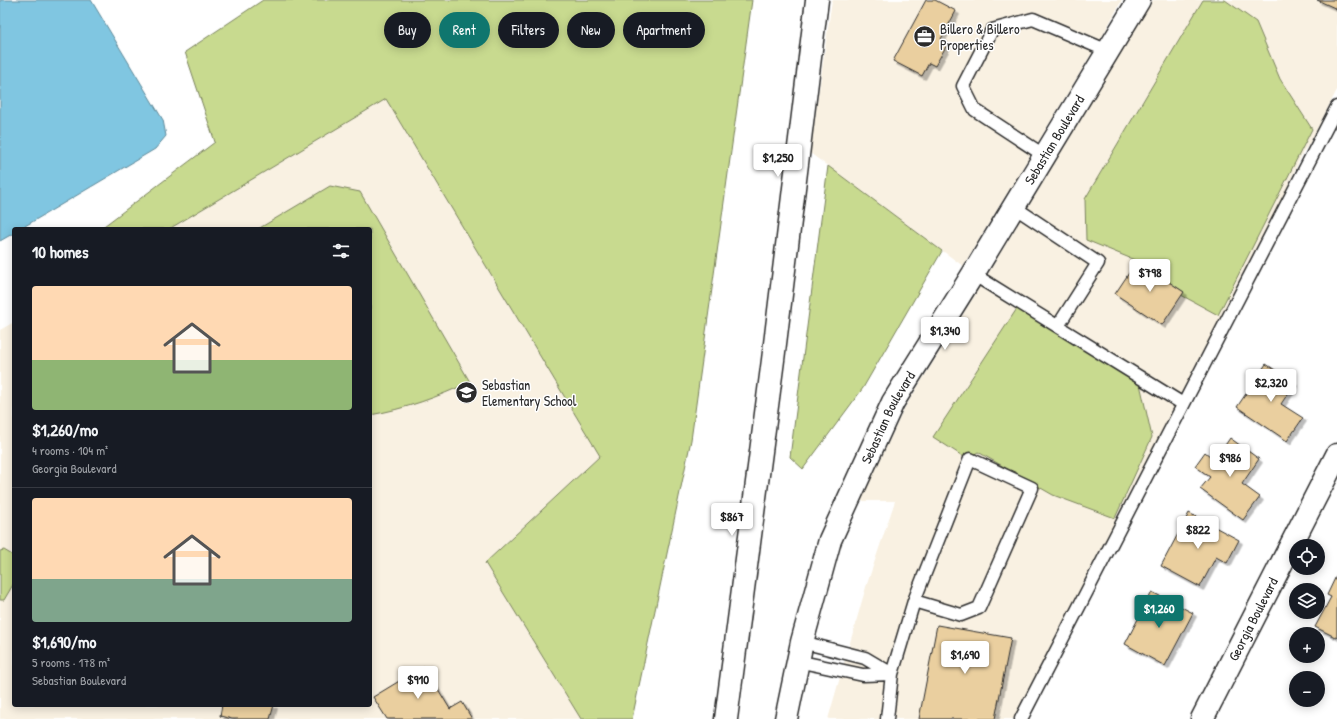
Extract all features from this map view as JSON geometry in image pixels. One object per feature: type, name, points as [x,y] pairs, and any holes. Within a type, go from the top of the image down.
[{"type":"main road","points":[[726,719],[774,352],[817,0]]},
{"type":"main road","name":"Sebastian Boulevard","points":[[786,719],[799,652],[830,540],[890,410],[1138,0]]},
{"type":"main road","name":"Georgia Boulevard","points":[[1202,719],[1337,456]]},
{"type":"lane","points":[[1045,156],[975,110],[963,86],[992,30],[1033,19],[1108,51]]},
{"type":"lane","points":[[1021,719],[1337,107]]},
{"type":"lane","points":[[1014,207],[1098,263],[1058,326]]},
{"type":"lane","points":[[973,274],[1183,404]]},
{"type":"lane","points":[[887,719],[892,674],[914,600],[970,459],[1032,488],[979,608],[961,615],[914,600]]},
{"type":"lane","points":[[799,652],[863,675],[892,674]]},
{"type":"lane","points":[[799,652],[865,658],[892,674]]},
{"type":"shaded area","points":[[832,0],[1122,0],[1104,33],[963,266],[810,153]]},
{"type":"shaded area","points":[[1153,0],[1337,0],[1337,90],[1310,143],[1303,152],[1284,195],[1018,719],[828,719],[866,587],[895,501],[861,501],[904,409],[983,282]]},
{"type":"shaded area","name":"Sebastian Elementary School","points":[[386,99],[600,456],[485,563],[581,719],[0,719],[0,330],[12,323],[12,707],[372,707],[372,227],[172,227]]},
{"type":"green space","points":[[263,0],[752,0],[691,440],[632,719],[581,719],[485,563],[600,456],[386,99],[172,227],[103,227],[215,142],[185,52]]},
{"type":"green space","points":[[1203,0],[1225,0],[1256,22],[1280,79],[1312,129],[1218,315],[1181,295],[1184,292],[1137,261],[1086,240],[1085,199]]},
{"type":"green space","points":[[828,166],[942,251],[863,388],[803,469],[790,457]]},
{"type":"green space","points":[[330,186],[360,192],[470,382],[421,402],[372,415],[372,227],[261,227]]},
{"type":"green space","points":[[1018,307],[1140,384],[1152,437],[1115,518],[1053,495],[978,452],[967,459],[933,437]]},
{"type":"green space","points":[[4,550],[12,555],[12,586],[4,600],[0,600],[0,551]]},
{"type":"water","points":[[0,0],[91,0],[163,120],[166,136],[155,149],[23,227],[12,227],[12,234],[0,241]]},
{"type":"building","points":[[926,0],[935,0],[956,11],[941,39],[948,43],[935,66],[929,63],[922,76],[893,61]]},
{"type":"building","points":[[1317,0],[1337,0],[1337,9]]},
{"type":"building","points":[[1137,261],[1184,292],[1162,325],[1115,294]]},
{"type":"building","points":[[1266,364],[1295,383],[1281,404],[1303,418],[1287,441],[1237,407]]},
{"type":"building","points":[[1230,438],[1259,459],[1242,484],[1260,497],[1243,520],[1200,489],[1210,477],[1195,466],[1205,452],[1215,460]]},
{"type":"building","points":[[1189,513],[1239,540],[1227,563],[1216,557],[1200,587],[1161,566]]},
{"type":"building","points":[[1337,574],[1337,638],[1325,632],[1325,627],[1315,627],[1319,619],[1325,619],[1325,608],[1331,597],[1327,595]]},
{"type":"building","points":[[1152,592],[1193,613],[1165,666],[1125,644]]},
{"type":"building","points":[[937,625],[1011,638],[995,719],[919,719]]},
{"type":"building","points":[[424,666],[450,709],[462,702],[472,719],[387,719],[373,697]]},
{"type":"building","points":[[222,707],[273,707],[270,719],[232,719],[220,716]]},
{"type":"place","name":"Billero & Billero Properties","points":[[924,37]]},
{"type":"place","name":"Sebastian Elementary School","points":[[466,393]]}]
